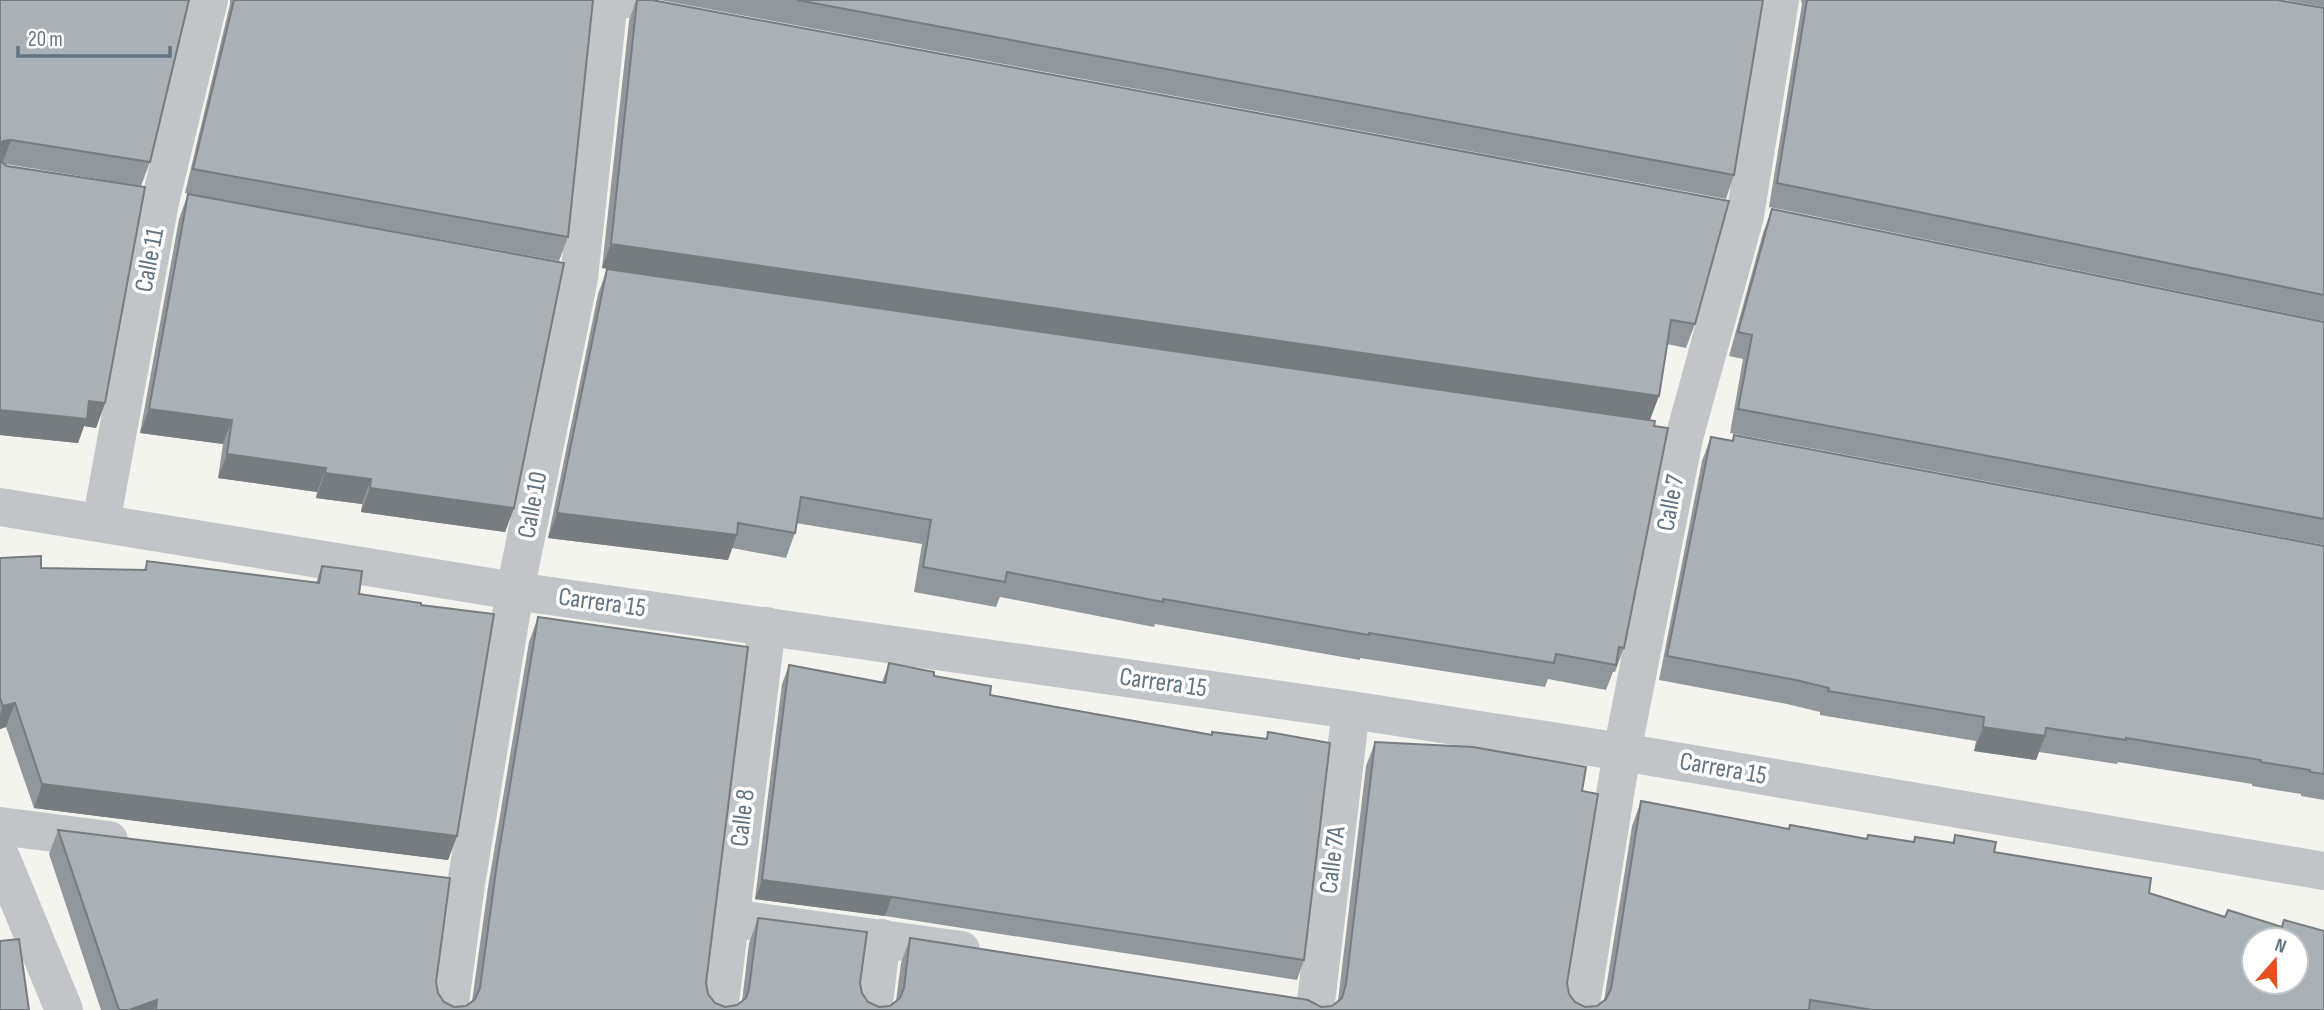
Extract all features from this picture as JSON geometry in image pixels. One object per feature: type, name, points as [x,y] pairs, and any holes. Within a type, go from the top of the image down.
[{"type":"street","name":"Calle 11","points":[[101,523],[156,202],[209,0]]},
{"type":"street","name":"Calle 7","points":[[1580,1010],[1622,752],[1684,438],[1745,216],[1780,0]]},
{"type":"street","name":"Calle 10","points":[[449,1010],[466,884],[515,591],[579,278],[601,1]]},
{"type":"street","name":"Carrera 15","points":[[0,507],[515,591],[1351,710],[1622,752],[2324,871]]},
{"type":"street","name":"Calle 8","points":[[719,1010],[767,626]]},
{"type":"street","name":"Calle 7A","points":[[1316,1007],[1351,710]]},
{"type":"street","points":[[0,826],[137,843]]},
{"type":"street","points":[[0,855],[64,1010]]},
{"type":"street","points":[[425,879],[466,884]]},
{"type":"street","points":[[730,918],[1002,956]]},
{"type":"street","points":[[873,1010],[882,939]]},
{"type":"street","points":[[1277,998],[1316,1007]]},
{"type":"lane","points":[[601,1],[677,17]]},
{"type":"building","points":[[0,0],[189,0],[150,162],[11,140],[3,141],[0,145]]},
{"type":"building","points":[[234,0],[593,0],[568,237],[193,169]]},
{"type":"building","points":[[637,0],[652,0],[1729,201],[1695,324],[1671,320],[1659,396],[611,244]]},
{"type":"building","points":[[797,0],[1763,0],[1734,175]]},
{"type":"building","points":[[1807,0],[2277,0],[2324,8],[2324,295],[1777,183]]},
{"type":"building","points":[[0,161],[7,166],[145,187],[105,403],[89,401],[87,419],[0,410]]},
{"type":"building","points":[[188,194],[564,263],[514,508],[370,488],[371,479],[325,473],[326,468],[227,454],[232,420],[149,409]]},
{"type":"building","points":[[1772,209],[2324,322],[2324,519],[1738,409],[1752,335],[1738,332]]},
{"type":"building","points":[[607,269],[1655,421],[1654,426],[1668,428],[1624,648],[1619,647],[1616,665],[1556,654],[1554,663],[1369,635],[1163,599],[1163,602],[1007,572],[1005,582],[923,567],[931,520],[801,497],[795,533],[738,523],[737,535],[557,513]]},
{"type":"building","points":[[1734,435],[2324,546],[2324,774],[2261,760],[2126,738],[2046,728],[2045,736],[1983,727],[1984,717],[1828,691],[1829,688],[1796,680],[1667,656],[1711,437],[1733,441]]},
{"type":"building","points":[[41,556],[41,568],[146,570],[147,561],[319,583],[322,566],[362,571],[359,594],[494,614],[457,836],[42,784],[15,703],[3,706],[0,698],[0,558]]},
{"type":"building","points":[[538,617],[748,647],[706,983],[708,994],[715,1003],[725,1007],[737,1005],[746,998],[758,918],[867,932],[860,983],[868,1002],[879,1007],[890,1006],[900,998],[904,988],[910,938],[1308,1000],[1321,1007],[1332,1006],[1342,998],[1346,984],[1375,742],[1473,747],[1586,767],[1582,791],[1598,794],[1567,983],[1569,994],[1575,1002],[1585,1007],[1597,1006],[1606,999],[1611,989],[1641,801],[1789,829],[1790,825],[1867,839],[1868,835],[1914,842],[1915,837],[1954,843],[1955,835],[1996,842],[1994,852],[2151,878],[2149,893],[2225,917],[2228,910],[2279,926],[2240,926],[2240,996],[2310,996],[2310,927],[2324,931],[2324,1010],[1873,1010],[1810,1000],[1809,1010],[156,1010],[157,1000],[129,1010],[119,1010],[58,830],[450,878],[436,982],[438,993],[444,1002],[454,1007],[466,1006],[475,999],[480,988],[497,863]]},
{"type":"building","points":[[889,663],[934,672],[934,676],[991,686],[990,695],[1212,735],[1212,732],[1267,739],[1268,732],[1330,743],[1304,960],[892,897],[762,880],[789,665],[885,683]]},
{"type":"building","points":[[2284,920],[2306,926],[2282,926]]},
{"type":"building","points":[[19,939],[29,1010],[0,1010],[0,941]]}]
